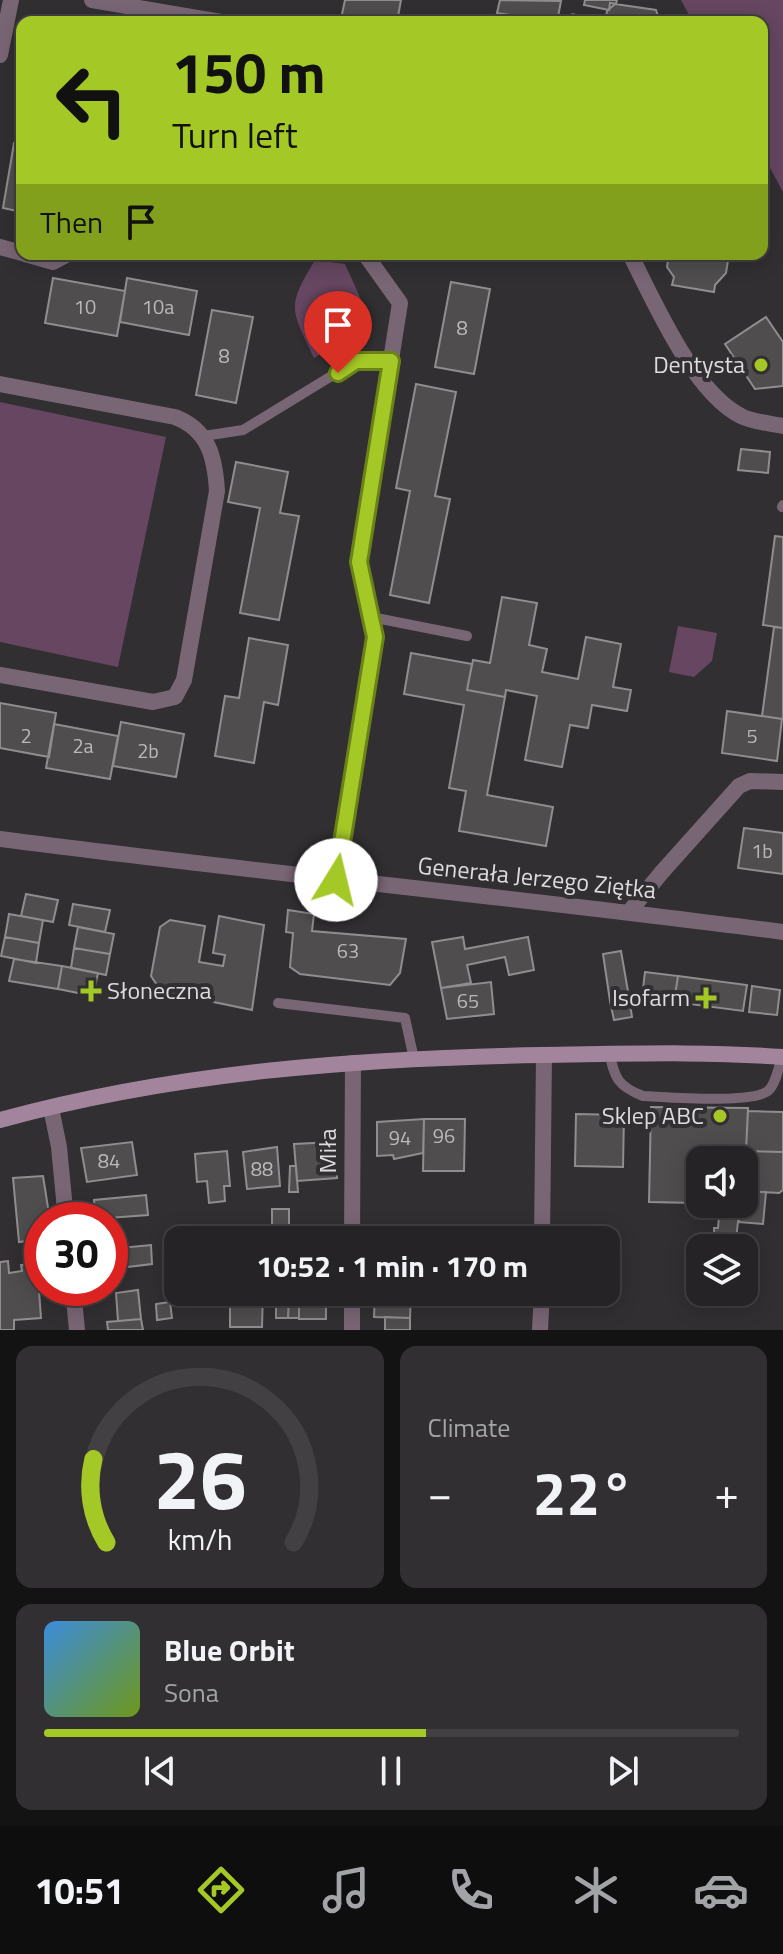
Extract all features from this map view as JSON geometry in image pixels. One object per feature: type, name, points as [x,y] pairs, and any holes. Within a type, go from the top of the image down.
[{"type":"main road","points":[[1,1116],[172,1084],[353,1063],[609,1052],[729,1052],[783,1056]]},
{"type":"street","points":[[0,55],[11,0]]},
{"type":"street","points":[[92,0],[186,16]]},
{"type":"street","points":[[336,880],[375,637],[359,562],[400,303],[369,260]]},
{"type":"street","points":[[633,260],[684,356],[712,392],[741,417],[783,426]]},
{"type":"street","points":[[0,384],[175,417],[187,422],[204,436],[216,465],[217,491],[184,680],[175,697],[153,702],[0,675]]},
{"type":"street","points":[[629,912],[739,786],[750,781],[783,782]]},
{"type":"street","name":"Generała Jerzego Ziętka","points":[[0,839],[783,932]]},
{"type":"street","points":[[542,1226],[544,1055]]},
{"type":"street","name":"Miła","points":[[352,1226],[353,1063]]},
{"type":"street","points":[[51,1108],[59,1147],[64,1202]]},
{"type":"street","points":[[75,1306],[77,1330]]},
{"type":"street","points":[[352,1306],[352,1330]]},
{"type":"street","points":[[540,1330],[541,1306]]},
{"type":"lane","points":[[204,436],[243,430],[356,361],[391,361]]},
{"type":"lane","points":[[371,617],[467,636]]},
{"type":"lane","points":[[278,1003],[405,1018],[414,1059]]},
{"type":"lane","points":[[609,1052],[615,1078],[622,1085],[643,1096],[658,1097],[748,1098],[767,1091],[773,1084],[783,1056]]},
{"type":"shaded area","points":[[681,0],[783,0],[783,192],[768,164],[768,16],[690,16]]},
{"type":"shaded area","points":[[315,260],[345,264],[372,324],[314,358],[300,329],[295,309],[299,289]]},
{"type":"shaded area","points":[[0,402],[166,437],[118,667],[0,642]]},
{"type":"shaded area","points":[[678,626],[717,633],[712,661],[694,677],[669,672]]},
{"type":"building","points":[[345,0],[401,0],[398,16],[342,16]]},
{"type":"building","points":[[500,0],[561,1],[558,16],[497,13]]},
{"type":"building","points":[[585,0],[617,0],[616,4],[610,3],[609,10],[584,5]]},
{"type":"building","points":[[615,4],[656,10],[658,16],[606,16]]},
{"type":"building","points":[[14,143],[16,143],[16,211],[3,208]]},
{"type":"building","points":[[668,260],[728,260],[726,273],[715,285],[714,292],[672,285],[674,277],[667,267]]},
{"type":"building","points":[[53,278],[125,291],[117,336],[45,323]]},
{"type":"building","points":[[127,278],[197,291],[189,335],[120,322]]},
{"type":"building","points":[[451,282],[490,289],[474,374],[435,367]]},
{"type":"building","points":[[212,310],[253,317],[236,403],[196,395]]},
{"type":"building","name":"Dentysta","points":[[766,317],[783,342],[783,386],[755,389],[725,344]]},
{"type":"building","points":[[416,384],[456,392],[435,496],[450,499],[429,603],[390,595],[410,491],[396,488]]},
{"type":"building","points":[[741,449],[770,452],[768,473],[738,470]]},
{"type":"building","points":[[236,462],[288,472],[280,513],[299,516],[279,620],[240,613],[260,508],[228,502]]},
{"type":"building","points":[[775,536],[783,537],[783,628],[763,625]]},
{"type":"building","points":[[502,597],[537,603],[529,645],[547,649],[542,672],[578,679],[586,637],[621,644],[613,687],[631,690],[627,711],[592,705],[588,728],[570,725],[562,767],[525,760],[537,696],[506,690],[505,697],[467,690],[473,660],[490,663]]},
{"type":"building","points":[[774,627],[783,628],[783,719],[762,716]]},
{"type":"building","points":[[249,638],[288,645],[278,705],[264,702],[254,763],[215,756],[225,696],[239,698]]},
{"type":"building","points":[[411,653],[472,664],[467,690],[505,697],[487,795],[553,807],[546,846],[459,831],[466,791],[449,788],[464,705],[404,694]]},
{"type":"building","points":[[0,703],[56,713],[49,757],[0,748]]},
{"type":"building","points":[[727,711],[782,719],[777,761],[722,753]]},
{"type":"building","points":[[121,722],[184,734],[176,777],[113,766]]},
{"type":"building","points":[[54,724],[118,736],[110,779],[46,768]]},
{"type":"building","points":[[744,828],[783,833],[783,874],[738,868]]},
{"type":"building","points":[[26,894],[58,900],[53,922],[21,916]]},
{"type":"building","points":[[73,904],[110,910],[105,932],[69,925]]},
{"type":"building","points":[[288,910],[314,914],[312,931],[406,939],[400,973],[390,985],[300,974],[290,967],[293,933],[286,932]]},
{"type":"building","points":[[9,914],[43,920],[39,943],[5,937]]},
{"type":"building","points":[[219,916],[264,925],[252,1010],[161,991],[151,976],[160,927],[170,920],[205,926],[199,962],[223,966],[225,955],[213,953]]},
{"type":"building","points":[[78,927],[114,934],[110,954],[74,948]]},
{"type":"building","points":[[5,937],[39,943],[36,963],[1,956]]},
{"type":"building","points":[[463,937],[465,949],[528,937],[534,970],[509,975],[505,957],[467,965],[471,983],[441,988],[432,942]]},
{"type":"building","points":[[74,948],[110,954],[106,975],[71,968]]},
{"type":"building","points":[[621,951],[629,997],[610,1001],[603,954]]},
{"type":"building","points":[[14,959],[62,966],[58,989],[9,981]]},
{"type":"building","points":[[62,966],[98,973],[93,996],[58,989]]},
{"type":"building","points":[[645,972],[678,976],[674,1002],[642,997]]},
{"type":"building","points":[[678,976],[747,985],[743,1011],[674,1002]]},
{"type":"building","points":[[491,982],[494,1014],[447,1019],[441,988]]},
{"type":"building","points":[[752,986],[780,990],[777,1015],[749,1012]]},
{"type":"building","points":[[629,997],[632,1017],[614,1020],[610,1001]]},
{"type":"building","points":[[651,1107],[748,1108],[746,1146],[686,1146],[686,1203],[649,1202]]},
{"type":"building","points":[[748,1111],[783,1112],[783,1152],[758,1151],[758,1146],[746,1146]]},
{"type":"building","points":[[576,1114],[624,1115],[623,1167],[575,1166]]},
{"type":"building","points":[[424,1119],[423,1153],[394,1159],[393,1155],[377,1156],[377,1122]]},
{"type":"building","points":[[424,1119],[465,1119],[464,1171],[423,1171]]},
{"type":"building","points":[[132,1142],[137,1175],[87,1182],[81,1148]]},
{"type":"building","points":[[334,1142],[337,1178],[297,1181],[294,1144]]},
{"type":"building","points":[[277,1147],[280,1186],[247,1189],[243,1152]]},
{"type":"building","points":[[227,1151],[230,1186],[224,1186],[225,1201],[209,1203],[207,1181],[197,1182],[195,1154]]},
{"type":"building","points":[[758,1151],[783,1152],[783,1190],[779,1193],[758,1192]]},
{"type":"building","points":[[290,1166],[296,1166],[298,1192],[289,1192]]},
{"type":"building","points":[[43,1176],[47,1202],[24,1202],[24,1241],[19,1242],[13,1178]]},
{"type":"building","points":[[758,1192],[766,1192],[763,1224],[739,1222],[739,1218],[758,1218]]},
{"type":"building","points":[[146,1195],[148,1215],[128,1217],[128,1202],[94,1200]]},
{"type":"building","points":[[272,1209],[289,1209],[289,1225],[272,1225]]},
{"type":"building","points":[[719,1218],[738,1218],[737,1234],[714,1234],[714,1228],[718,1228]]},
{"type":"building","points":[[151,1245],[152,1264],[128,1267],[128,1247]]},
{"type":"building","points":[[8,1261],[9,1273],[22,1271],[21,1265],[24,1265],[24,1306],[40,1306],[41,1318],[14,1320],[14,1330],[0,1330],[0,1262]]},
{"type":"building","points":[[138,1290],[141,1319],[118,1321],[117,1306],[128,1306],[128,1291]]},
{"type":"building","points":[[156,1304],[170,1306],[172,1318],[157,1320]]},
{"type":"building","points":[[230,1306],[263,1306],[262,1327],[230,1327]]},
{"type":"building","points":[[276,1306],[289,1306],[288,1318],[276,1318]]},
{"type":"building","points":[[288,1306],[299,1306],[299,1318],[288,1318]]},
{"type":"building","points":[[299,1306],[326,1306],[326,1319],[299,1319]]},
{"type":"building","points":[[374,1306],[410,1306],[410,1318],[374,1317]]},
{"type":"building","points":[[385,1317],[410,1318],[410,1330],[385,1330]]},
{"type":"building","points":[[141,1319],[143,1330],[108,1330],[107,1322]]},
{"type":"place","name":"Dentysta","points":[[761,365]]},
{"type":"place","name":"Słoneczna","points":[[91,991]]},
{"type":"place","name":"Isofarm","points":[[706,998]]},
{"type":"place","name":"Sklep ABC","points":[[720,1116]]},
{"type":"route","points":[[336,880],[375,637],[359,562],[391,361],[356,361],[338,373]]}]
